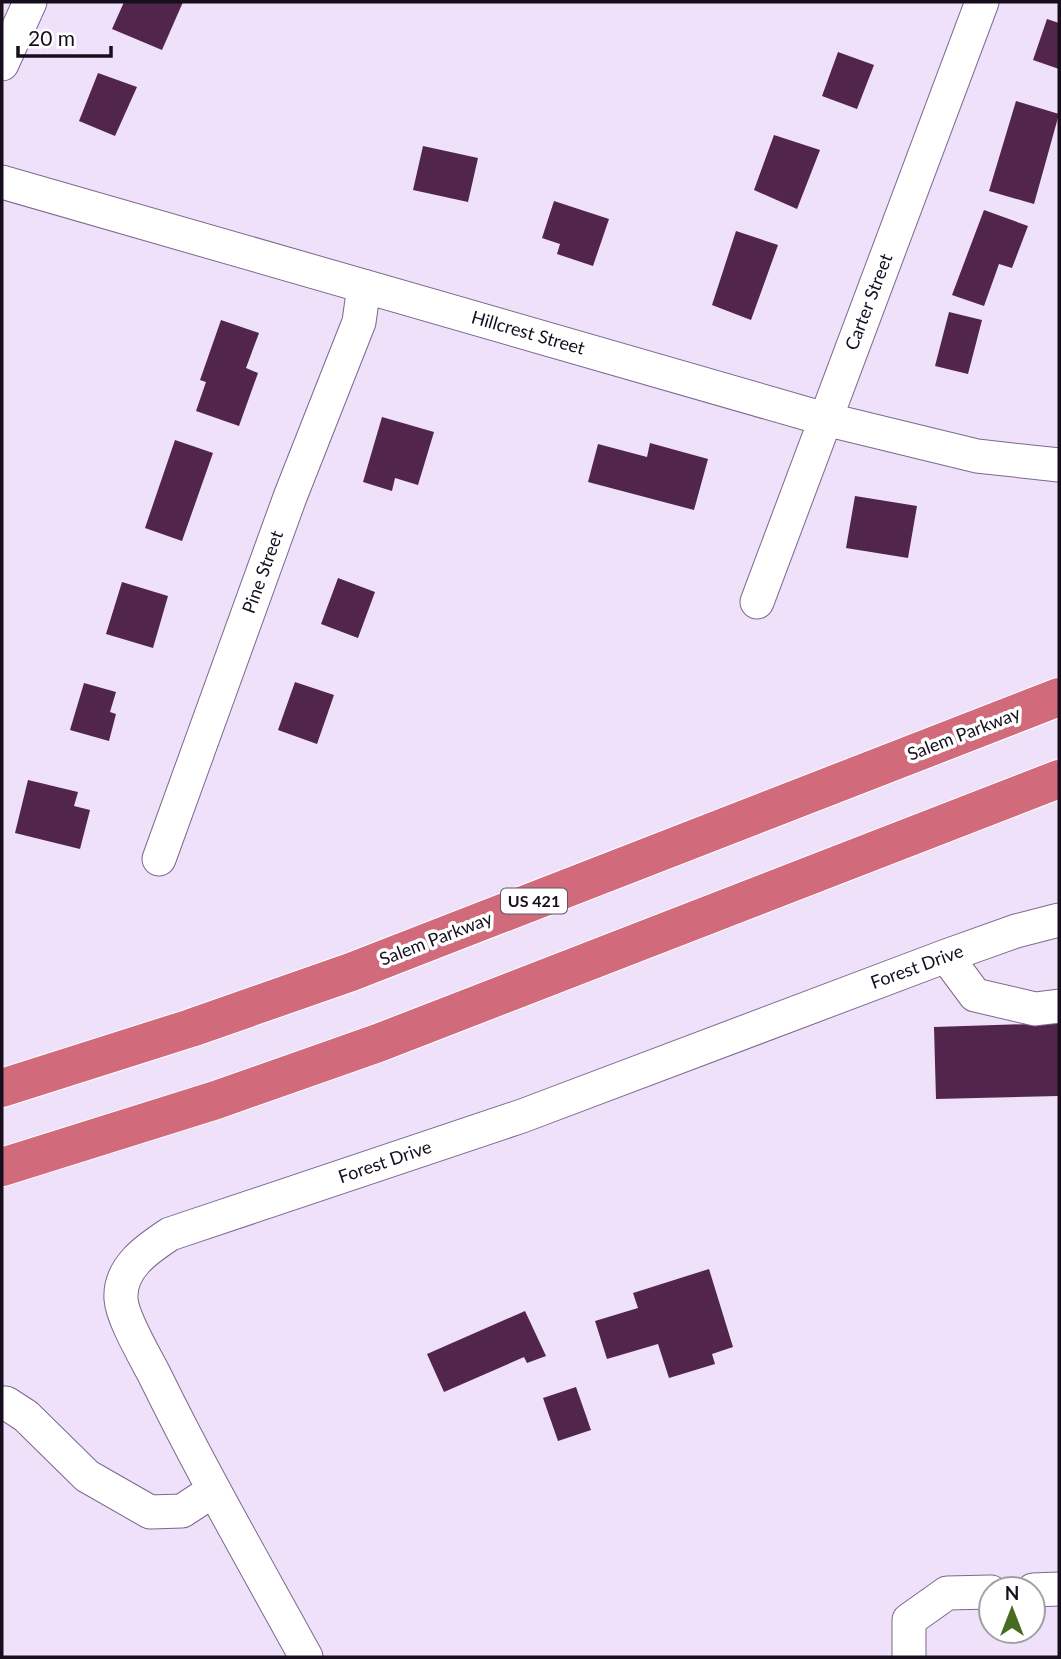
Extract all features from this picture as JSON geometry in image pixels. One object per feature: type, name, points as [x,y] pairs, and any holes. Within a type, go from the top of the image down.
[{"type":"highway","name":"Salem Parkway","points":[[2,1088],[178,1032],[351,971],[1059,697]]},
{"type":"highway","points":[[2,1167],[216,1100],[378,1043],[1059,779]]},
{"type":"street","points":[[2,64],[30,2]]},
{"type":"street","name":"Carter Street","points":[[757,602],[982,2]]},
{"type":"street","name":"Hillcrest Street","points":[[2,182],[825,419],[977,456],[1059,465]]},
{"type":"street","name":"Pine Street","points":[[159,859],[290,497],[359,322],[363,286]]},
{"type":"street","name":"Forest Drive","points":[[306,1657],[136,1339],[121,1301],[122,1286],[128,1272],[147,1249],[170,1234],[522,1116],[946,956],[1016,931],[1059,920]]},
{"type":"street","points":[[946,956],[975,995],[1035,1009],[1059,1006]]},
{"type":"street","points":[[2,1403],[26,1416],[87,1476],[150,1512],[182,1511],[214,1489]]},
{"type":"street","points":[[909,1657],[909,1620],[947,1593],[977,1592]]},
{"type":"building","points":[[124,2],[183,2],[162,50],[112,29]]},
{"type":"building","points":[[1047,19],[1059,23],[1059,69],[1033,60]]},
{"type":"building","points":[[838,52],[874,65],[857,109],[822,96]]},
{"type":"building","points":[[98,73],[137,87],[115,136],[79,121]]},
{"type":"building","points":[[1016,101],[1059,114],[1034,204],[989,191]]},
{"type":"building","points":[[774,135],[820,150],[797,209],[754,190]]},
{"type":"building","points":[[423,146],[478,158],[468,202],[413,190]]},
{"type":"building","points":[[554,201],[609,219],[593,266],[557,254],[560,244],[542,238]]},
{"type":"building","points":[[984,210],[1028,226],[1012,268],[999,264],[984,306],[952,295]]},
{"type":"building","points":[[736,231],[778,245],[751,320],[712,305]]},
{"type":"building","points":[[949,312],[982,320],[968,374],[935,366]]},
{"type":"building","points":[[221,320],[259,333],[246,368],[258,373],[239,426],[196,411],[206,382],[200,380]]},
{"type":"building","points":[[382,417],[434,432],[418,485],[395,478],[392,491],[363,482]]},
{"type":"building","points":[[175,440],[213,453],[182,541],[145,528]]},
{"type":"building","points":[[650,443],[708,459],[694,510],[588,482],[598,444],[647,457]]},
{"type":"building","points":[[855,496],[917,506],[908,558],[846,548]]},
{"type":"building","points":[[338,578],[375,592],[358,638],[321,624]]},
{"type":"building","points":[[122,582],[168,596],[153,648],[106,634]]},
{"type":"building","points":[[295,682],[334,695],[317,744],[278,730]]},
{"type":"building","points":[[84,683],[116,692],[110,712],[116,714],[109,741],[70,730]]},
{"type":"building","points":[[28,780],[78,792],[74,806],[90,810],[80,849],[15,833]]},
{"type":"building","points":[[1059,1023],[1059,1096],[936,1099],[934,1027]]},
{"type":"building","points":[[709,1269],[733,1347],[712,1354],[715,1364],[669,1378],[658,1344],[607,1359],[595,1321],[638,1308],[633,1293]]},
{"type":"building","points":[[525,1311],[546,1356],[527,1363],[524,1357],[444,1392],[427,1354]]},
{"type":"building","points":[[576,1387],[591,1430],[558,1441],[543,1398]]}]
